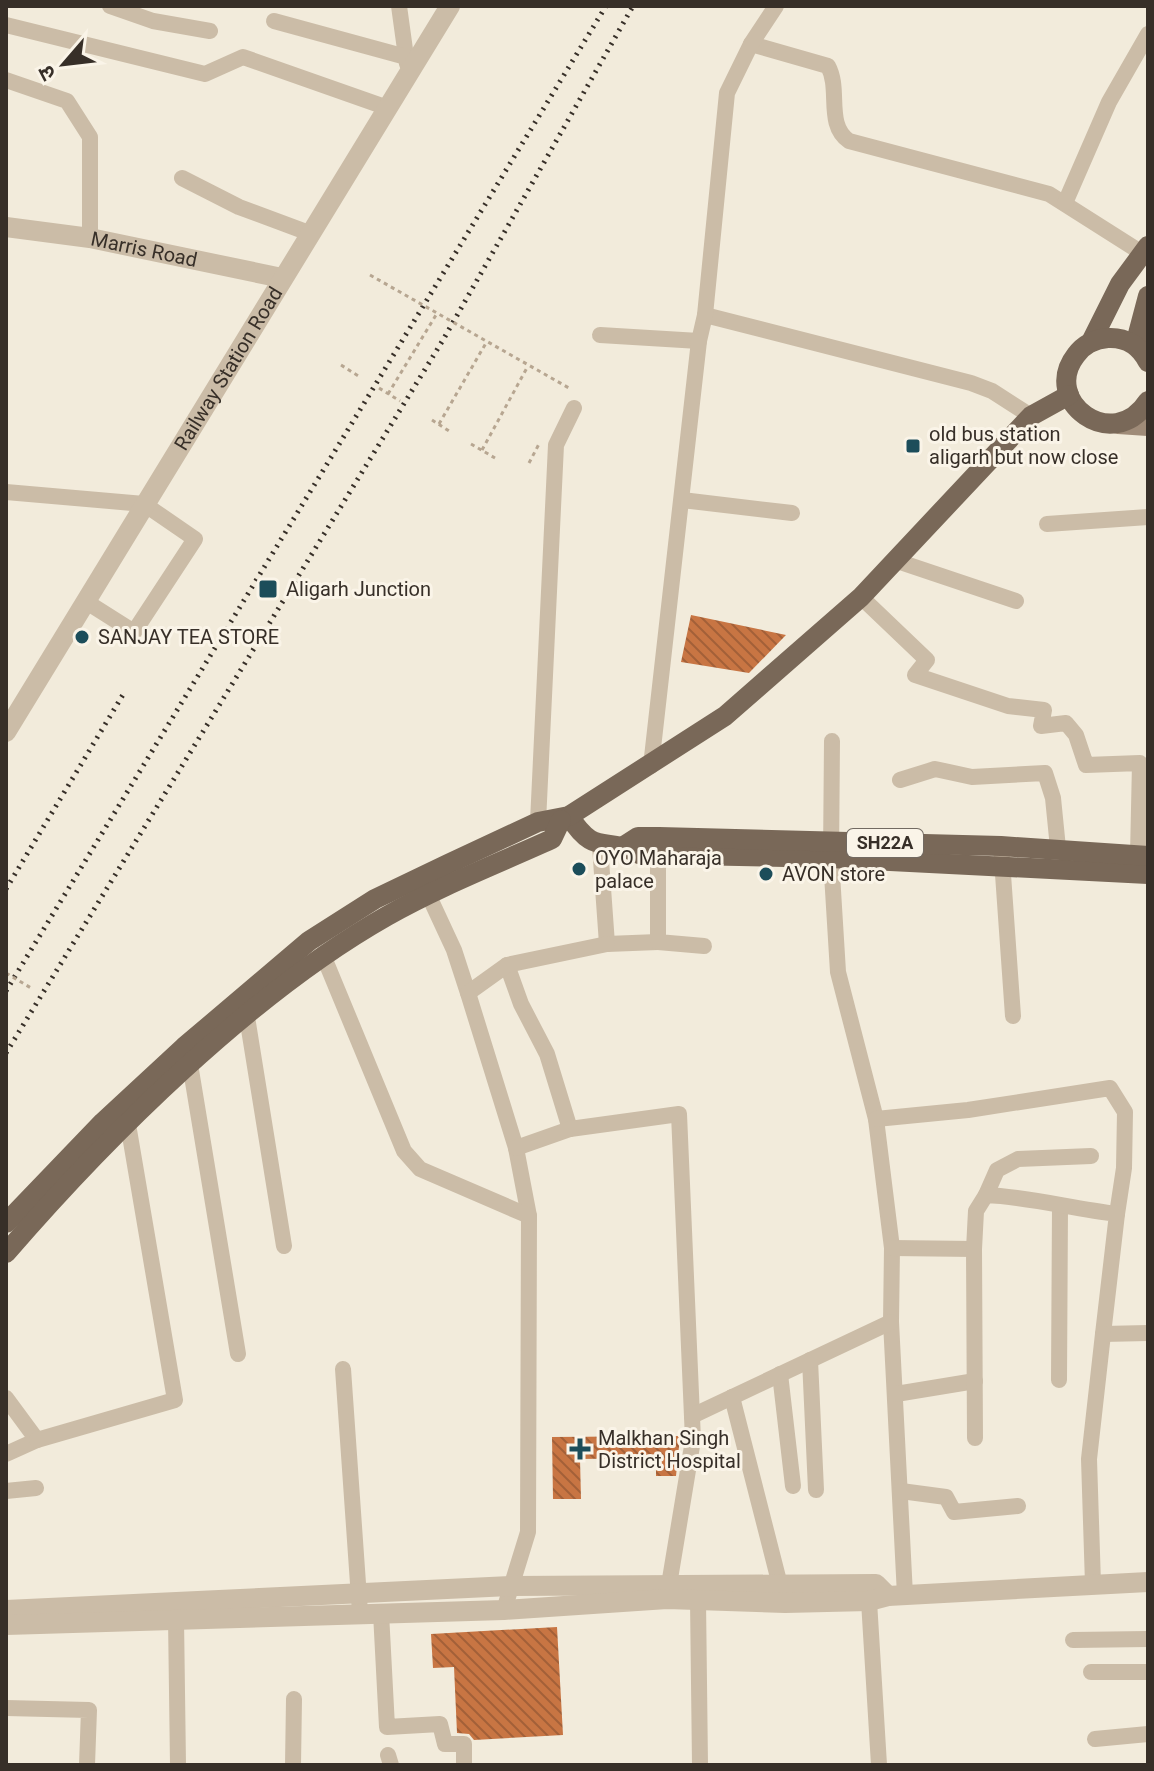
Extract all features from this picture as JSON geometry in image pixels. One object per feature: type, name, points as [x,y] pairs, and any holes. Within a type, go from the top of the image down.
[{"type":"main road","points":[[1145,250],[1120,284],[1091,342],[1068,365],[1069,395],[1084,415],[1106,424],[1148,426]]},
{"type":"main road","points":[[1135,345],[1148,296]]},
{"type":"main road","points":[[1091,342],[1113,338],[1135,345],[1148,362]]},
{"type":"main road","points":[[6,1253],[78,1161],[184,1047],[309,941],[375,899],[538,822],[565,818],[651,766],[760,688],[897,561],[1031,416],[1069,395]]},
{"type":"main road","points":[[1118,424],[1140,412],[1148,401]]},
{"type":"main road","points":[[565,818],[582,837],[600,846]]},
{"type":"main road","points":[[6,1223],[78,1161],[128,1124],[190,1064],[323,955],[428,894],[552,839],[565,818]]},
{"type":"main road","name":"SH22A","points":[[624,846],[638,837],[713,846],[1145,862]]},
{"type":"main road","name":"SH22A","points":[[600,846],[624,846],[639,854],[713,846]]},
{"type":"main road","name":"SH22A","points":[[1002,856],[1058,848],[1145,862]]},
{"type":"street","points":[[110,6],[155,13],[210,31]]},
{"type":"street","points":[[274,21],[407,65],[399,6]]},
{"type":"street","name":"Railway Station Road","points":[[6,732],[388,108],[407,65],[450,6]]},
{"type":"street","points":[[651,766],[699,341],[705,315],[727,93],[751,44],[776,6]]},
{"type":"street","points":[[6,25],[205,74],[243,57],[388,108]]},
{"type":"street","points":[[751,44],[828,66],[833,75],[835,123],[839,134],[849,141],[1049,194],[1145,250]]},
{"type":"street","points":[[1065,203],[1109,102],[1145,46]]},
{"type":"street","points":[[6,80],[67,101],[90,137],[90,238]]},
{"type":"street","points":[[182,178],[239,207],[309,233]]},
{"type":"street","name":"Marris Road","points":[[6,227],[90,238],[282,278]]},
{"type":"street","points":[[705,315],[971,383],[999,395],[1031,416]]},
{"type":"street","points":[[600,335],[699,341]]},
{"type":"street","points":[[538,822],[556,445],[574,408]]},
{"type":"street","points":[[6,492],[144,504],[195,539],[134,632],[85,601]]},
{"type":"street","points":[[682,500],[792,513]]},
{"type":"street","points":[[1047,524],[1148,517]]},
{"type":"street","points":[[897,561],[1016,601]]},
{"type":"street","points":[[861,597],[927,660],[915,675],[1008,706],[1044,710],[1041,726],[1066,723],[1076,735],[1086,765],[1140,763],[1145,862]]},
{"type":"street","points":[[832,741],[831,850],[838,972],[876,1119],[892,1248],[891,1322],[901,1491],[887,1597],[879,1765]]},
{"type":"street","points":[[900,780],[935,769],[972,777],[1045,773],[1053,798],[1058,848]]},
{"type":"street","points":[[600,846],[607,944]]},
{"type":"street","points":[[658,852],[658,942]]},
{"type":"street","points":[[1002,856],[1013,1016]]},
{"type":"street","points":[[428,894],[454,950],[468,993],[516,1148],[529,1216],[528,1532],[504,1610]]},
{"type":"street","points":[[468,993],[507,965],[607,944],[658,942],[704,946]]},
{"type":"street","points":[[323,955],[404,1151],[420,1169],[529,1216]]},
{"type":"street","points":[[507,965],[521,1004],[547,1054],[570,1129]]},
{"type":"street","points":[[247,1017],[284,1246]]},
{"type":"street","points":[[190,1064],[238,1354]]},
{"type":"street","points":[[876,1119],[968,1110],[1110,1088],[1125,1112],[1124,1168],[1089,1459],[1093,1584]]},
{"type":"street","points":[[516,1148],[570,1129],[679,1114],[693,1440],[668,1591]]},
{"type":"street","points":[[6,1454],[37,1440],[175,1400],[128,1124]]},
{"type":"street","points":[[975,1438],[976,1211],[997,1170],[1018,1159],[1091,1156]]},
{"type":"street","points":[[986,1195],[1015,1196],[1060,1207],[1117,1214]]},
{"type":"street","points":[[1059,1380],[1060,1207]]},
{"type":"street","points":[[892,1248],[974,1249]]},
{"type":"street","points":[[692,1416],[891,1322]]},
{"type":"street","points":[[1103,1334],[1148,1333]]},
{"type":"street","points":[[810,1360],[816,1490]]},
{"type":"street","points":[[343,1369],[367,1607],[387,1727],[440,1724],[445,1744],[464,1744],[464,1765]]},
{"type":"street","points":[[780,1374],[793,1486]]},
{"type":"street","points":[[896,1394],[975,1381]]},
{"type":"street","points":[[732,1397],[783,1595]]},
{"type":"street","points":[[6,1398],[37,1440]]},
{"type":"street","points":[[6,1491],[36,1488]]},
{"type":"street","points":[[901,1491],[946,1497],[954,1512],[1018,1506]]},
{"type":"street","points":[[887,1597],[1148,1582]]},
{"type":"street","points":[[6,1610],[367,1607],[504,1610],[668,1591],[698,1600],[783,1595],[876,1584],[887,1597]]},
{"type":"street","points":[[6,1625],[367,1607],[512,1586],[783,1595]]},
{"type":"street","points":[[698,1600],[700,1765]]},
{"type":"street","points":[[176,1618],[178,1765]]},
{"type":"street","points":[[1073,1640],[1148,1639]]},
{"type":"street","points":[[1091,1672],[1148,1672]]},
{"type":"street","points":[[293,1765],[294,1699]]},
{"type":"street","points":[[6,1708],[89,1710],[87,1765]]},
{"type":"street","points":[[1095,1739],[1148,1734]]},
{"type":"path","points":[[370,275],[569,388]]},
{"type":"path","points":[[388,394],[436,315]]},
{"type":"path","points":[[439,424],[486,343]]},
{"type":"path","points":[[341,365],[360,377]]},
{"type":"path","points":[[482,450],[528,366]]},
{"type":"path","points":[[379,388],[400,401]]},
{"type":"path","points":[[432,420],[449,431]]},
{"type":"path","points":[[529,463],[542,438]]},
{"type":"path","points":[[471,444],[495,458]]},
{"type":"path","points":[[6,973],[31,988]]},
{"type":"building","points":[[691,615],[786,635],[749,673],[681,662]]},
{"type":"building","points":[[680,1436],[676,1476],[656,1476],[656,1458],[580,1459],[581,1499],[553,1499],[552,1437]]},
{"type":"building","points":[[557,1627],[563,1735],[474,1740],[469,1734],[457,1733],[454,1667],[433,1668],[431,1634]]},
{"type":"railway","points":[[6,991],[606,6]]},
{"type":"railway","points":[[6,1053],[443,340],[633,6]]},
{"type":"railway","points":[[6,889],[124,693]]},
{"type":"place","name":"old bus station aligarh but now close","points":[[913,446]]},
{"type":"place","name":"Aligarh Junction","points":[[268,589]]},
{"type":"place","name":"SANJAY TEA STORE","points":[[82,637]]},
{"type":"place","name":"OYO Maharaja palace","points":[[579,869]]},
{"type":"place","name":"AVON store","points":[[766,874]]},
{"type":"place","name":"Malkhan Singh District Hospital","points":[[580,1449]]}]
